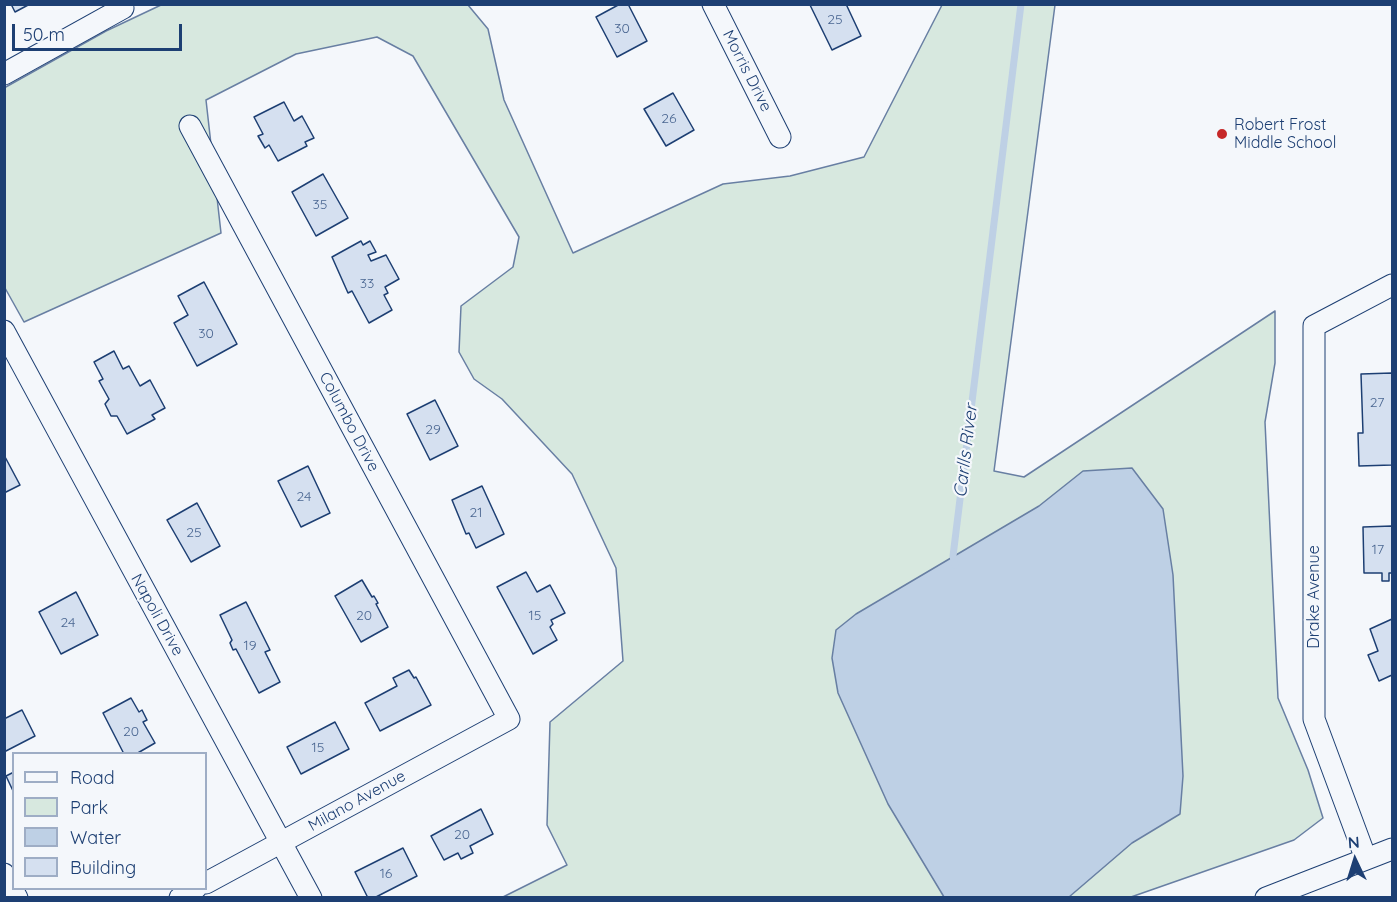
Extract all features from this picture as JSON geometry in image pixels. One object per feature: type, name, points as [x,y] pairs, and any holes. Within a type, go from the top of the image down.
[{"type":"street","name":"Morris Drive","points":[[713,4],[780,137]]},
{"type":"street","points":[[4,74],[122,6]]},
{"type":"street","name":"Columbo Drive","points":[[190,126],[509,719]]},
{"type":"street","name":"Drake Avenue","points":[[1366,859],[1314,719],[1314,327],[1392,285]]},
{"type":"street","name":"Napoli Drive","points":[[4,332],[311,897]]},
{"type":"street","name":"Milano Avenue","points":[[207,883],[509,719]]},
{"type":"street","points":[[1266,897],[1392,849]]},
{"type":"street","points":[[4,874],[12,888]]},
{"type":"green space","points":[[161,5],[468,5],[488,29],[504,100],[573,253],[723,184],[790,176],[864,157],[942,5],[1055,5],[994,471],[1024,477],[1275,311],[1275,363],[1265,422],[1278,698],[1308,770],[1323,818],[1294,840],[1131,897],[503,897],[567,865],[547,825],[550,722],[623,661],[616,568],[572,474],[502,399],[474,379],[459,352],[461,306],[513,267],[519,237],[413,56],[377,37],[296,54],[206,100],[221,233],[24,322],[5,288],[4,88],[106,31]]},
{"type":"water","points":[[1132,468],[1163,509],[1173,575],[1183,776],[1180,814],[1132,843],[1069,897],[944,897],[888,804],[838,693],[832,658],[836,630],[856,614],[1039,506],[1083,471]]},
{"type":"building","points":[[11,4],[30,4],[15,12]]},
{"type":"building","points":[[620,4],[628,4],[647,41],[617,57],[596,17]]},
{"type":"building","points":[[846,4],[861,36],[832,50],[810,5]]},
{"type":"building","points":[[673,93],[694,130],[666,146],[644,109]]},
{"type":"building","points":[[284,102],[294,121],[302,116],[314,138],[305,142],[307,146],[278,161],[269,145],[265,148],[258,136],[263,134],[254,117]]},
{"type":"building","points":[[323,174],[348,218],[316,236],[292,192]]},
{"type":"building","points":[[361,241],[363,245],[370,241],[376,252],[368,255],[371,261],[386,255],[399,279],[385,287],[388,293],[384,295],[392,310],[369,323],[352,291],[348,293],[332,257]]},
{"type":"building","points":[[204,282],[237,344],[197,366],[174,323],[188,315],[178,296]]},
{"type":"building","points":[[114,351],[123,369],[129,366],[140,386],[150,380],[165,408],[152,415],[155,419],[127,434],[117,416],[111,416],[105,404],[109,399],[99,381],[103,379],[94,362]]},
{"type":"building","points":[[1392,373],[1392,465],[1359,466],[1358,433],[1363,433],[1361,374]]},
{"type":"building","points":[[435,400],[458,446],[430,460],[407,414]]},
{"type":"building","points":[[4,455],[20,485],[4,493]]},
{"type":"building","points":[[308,466],[330,513],[301,527],[278,481]]},
{"type":"building","points":[[482,486],[504,534],[476,548],[469,533],[466,534],[452,500]]},
{"type":"building","points":[[197,503],[220,546],[191,562],[167,520]]},
{"type":"building","points":[[1392,526],[1392,573],[1389,573],[1389,581],[1382,581],[1382,573],[1364,573],[1363,527]]},
{"type":"building","points":[[526,572],[537,592],[550,585],[565,613],[551,620],[553,624],[550,627],[557,640],[533,654],[497,587]]},
{"type":"building","points":[[362,580],[378,603],[376,604],[388,627],[361,642],[335,596]]},
{"type":"building","points":[[76,592],[98,635],[61,654],[39,612]]},
{"type":"building","points":[[246,602],[270,650],[265,652],[280,682],[259,693],[236,649],[233,650],[230,643],[232,640],[220,615]]},
{"type":"building","points":[[1392,619],[1392,675],[1379,681],[1368,655],[1378,651],[1370,629]]},
{"type":"building","points":[[409,670],[414,678],[416,677],[431,705],[380,731],[365,703],[397,686],[393,678]]},
{"type":"building","points":[[131,698],[139,712],[142,710],[147,720],[143,722],[155,743],[139,752],[123,752],[103,713]]},
{"type":"building","points":[[22,710],[35,736],[4,752],[4,719]]},
{"type":"building","points":[[335,722],[349,749],[301,774],[287,747]]},
{"type":"building","points":[[12,773],[12,789],[6,776]]},
{"type":"building","points":[[481,809],[493,834],[470,846],[473,853],[461,859],[458,853],[444,860],[431,836]]},
{"type":"building","points":[[403,848],[417,876],[374,898],[368,898],[355,872]]},
{"type":"waterway","name":"Carlls River","points":[[955,565],[953,556],[1021,4]]},
{"type":"place","name":"Robert Frost Middle School","points":[[1222,134]]}]
